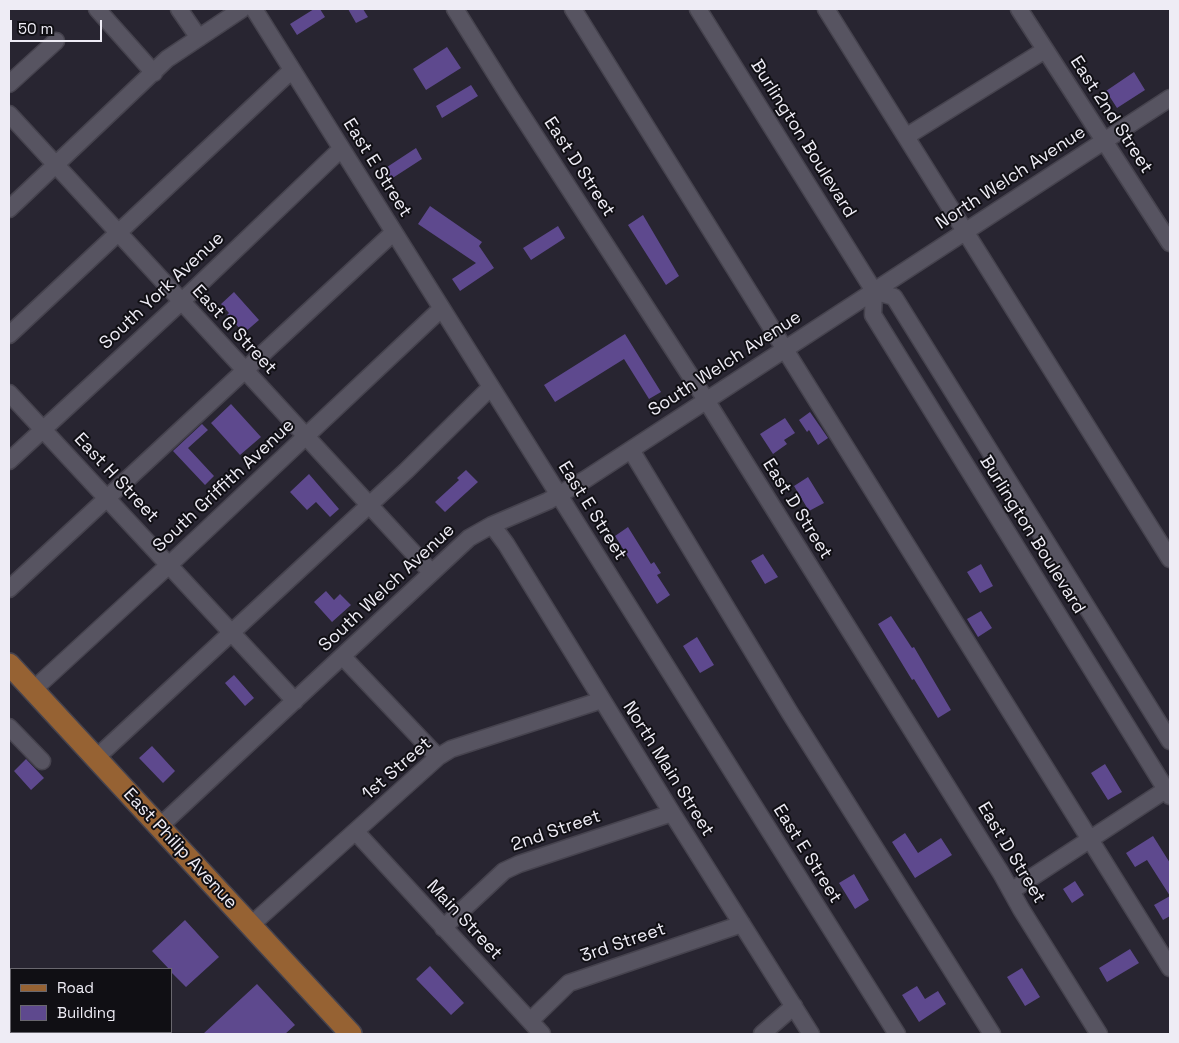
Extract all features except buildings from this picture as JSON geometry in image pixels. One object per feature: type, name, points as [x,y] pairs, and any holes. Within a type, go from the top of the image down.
[{"type":"main road","name":"East Philip Avenue","points":[[9,664],[351,1034]]},
{"type":"street","points":[[97,9],[154,72]]},
{"type":"street","points":[[179,9],[199,38]]},
{"type":"street","points":[[9,209],[167,59],[242,9]]},
{"type":"street","name":"East E Street","points":[[254,9],[896,1034]]},
{"type":"street","name":"East D Street","points":[[455,9],[706,400],[1099,1034]]},
{"type":"street","points":[[573,9],[1170,968]]},
{"type":"street","name":"Burlington Boulevard","points":[[698,9],[874,291],[873,315],[1169,791]]},
{"type":"street","points":[[826,9],[1170,559]]},
{"type":"street","name":"East 2nd Street","points":[[1018,9],[1170,243]]},
{"type":"street","points":[[9,84],[56,41]]},
{"type":"street","points":[[907,136],[1045,50]]},
{"type":"street","points":[[9,335],[292,70]]},
{"type":"street","name":"North Welch Avenue","points":[[874,291],[1170,98]]},
{"type":"street","name":"East G Street","points":[[9,114],[431,572]]},
{"type":"street","name":"South York Avenue","points":[[9,461],[181,302],[341,149]]},
{"type":"street","points":[[9,589],[394,232]]},
{"type":"street","name":"South Welch Avenue","points":[[159,827],[469,538],[492,525],[548,502],[874,291]]},
{"type":"street","name":"Burlington Boulevard","points":[[874,291],[894,297],[1170,742]]},
{"type":"street","name":"South Griffith Avenue","points":[[33,690],[442,309]]},
{"type":"street","points":[[96,758],[368,504],[406,471],[491,387]]},
{"type":"street","name":"East H Street","points":[[9,393],[295,701]]},
{"type":"street","points":[[631,450],[790,713],[992,1034]]},
{"type":"street","name":"North Main Street","points":[[492,525],[506,544],[811,1034]]},
{"type":"street","points":[[343,656],[438,757]]},
{"type":"street","name":"1st Street","points":[[251,926],[438,757],[451,750],[602,700]]},
{"type":"street","points":[[9,727],[42,760]]},
{"type":"street","points":[[1011,891],[1090,839],[1169,791]]},
{"type":"street","name":"2nd Street","points":[[444,928],[504,871],[519,864],[672,813]]},
{"type":"street","name":"Main Street","points":[[356,832],[542,1034]]},
{"type":"street","name":"3rd Street","points":[[530,1021],[574,980],[742,924]]},
{"type":"street","points":[[762,1034],[794,1006]]}]
